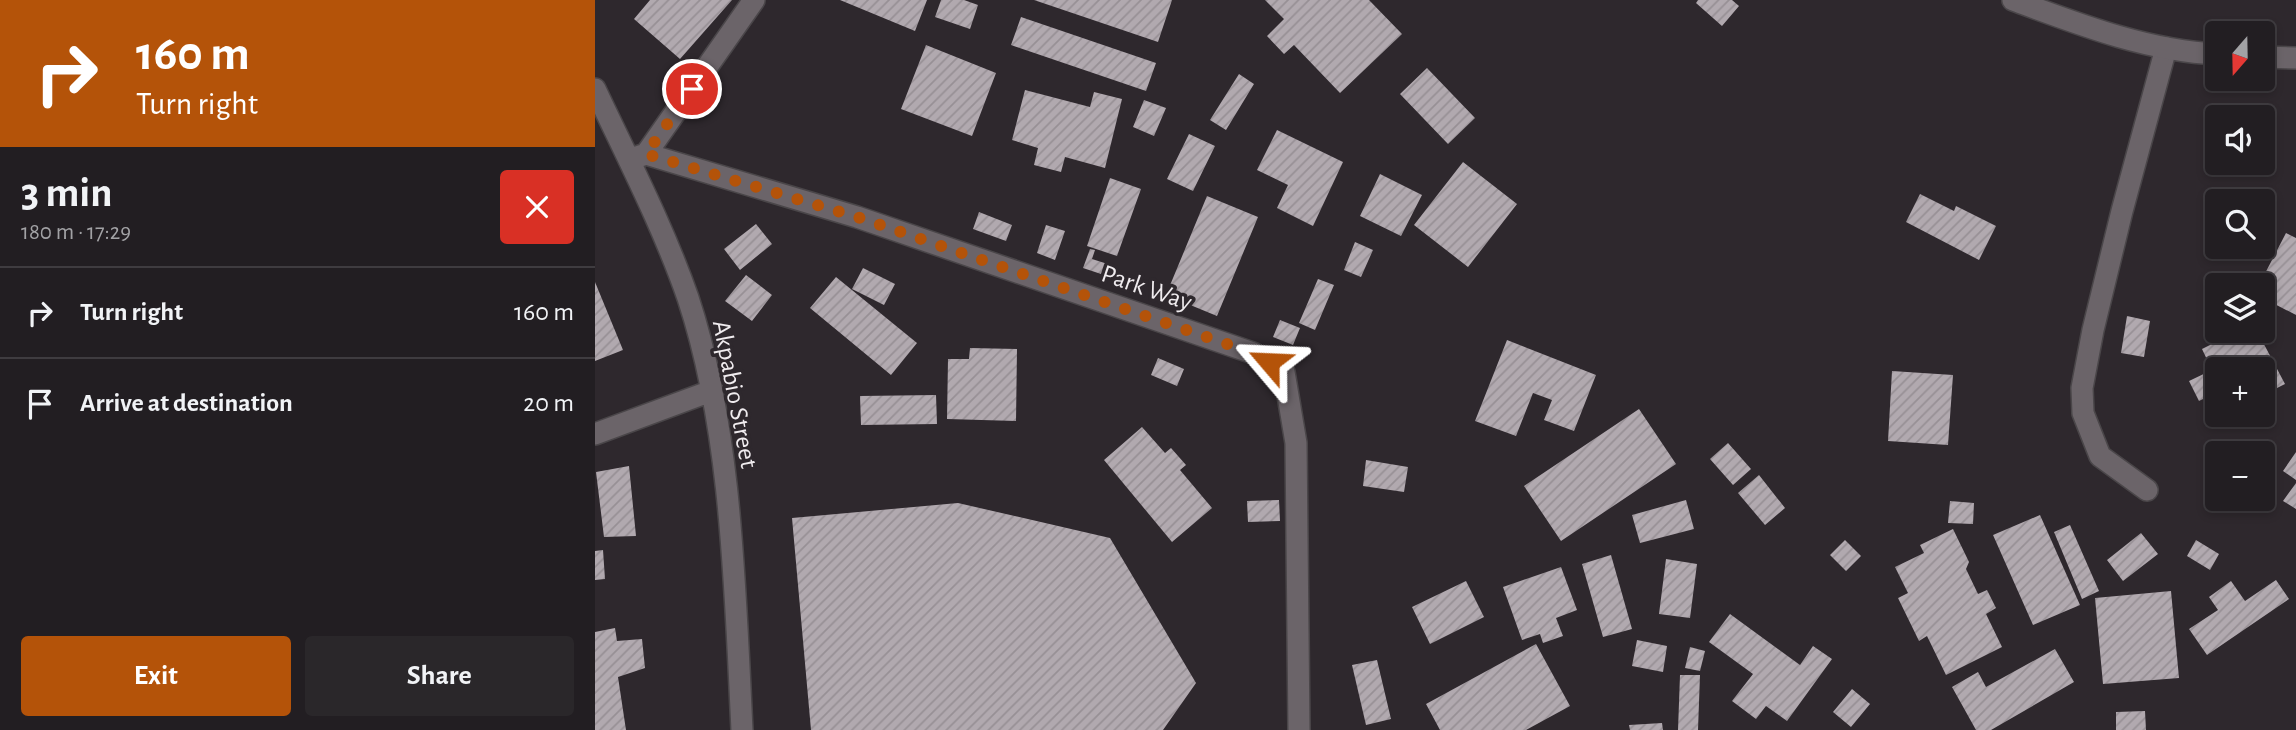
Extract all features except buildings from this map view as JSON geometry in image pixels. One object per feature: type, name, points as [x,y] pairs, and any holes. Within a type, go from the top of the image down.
[{"type":"street","points":[[637,157],[754,0]]},
{"type":"street","points":[[2013,0],[2083,26],[2166,48],[2205,53]]},
{"type":"street","points":[[2147,489],[2100,456],[2083,413],[2082,388],[2122,211],[2166,48]]},
{"type":"street","points":[[2275,57],[2296,58]]},
{"type":"street","name":"Akpabio Street","points":[[595,89],[637,157],[688,299],[711,391],[724,467],[742,730]]},
{"type":"street","name":"Park Way","points":[[637,157],[857,217],[1253,353],[1284,372],[1296,443],[1299,730]]},
{"type":"street","points":[[595,434],[711,391]]},
{"type":"route","points":[[692,89],[646,154],[857,217],[1253,353],[1269,362]]}]
